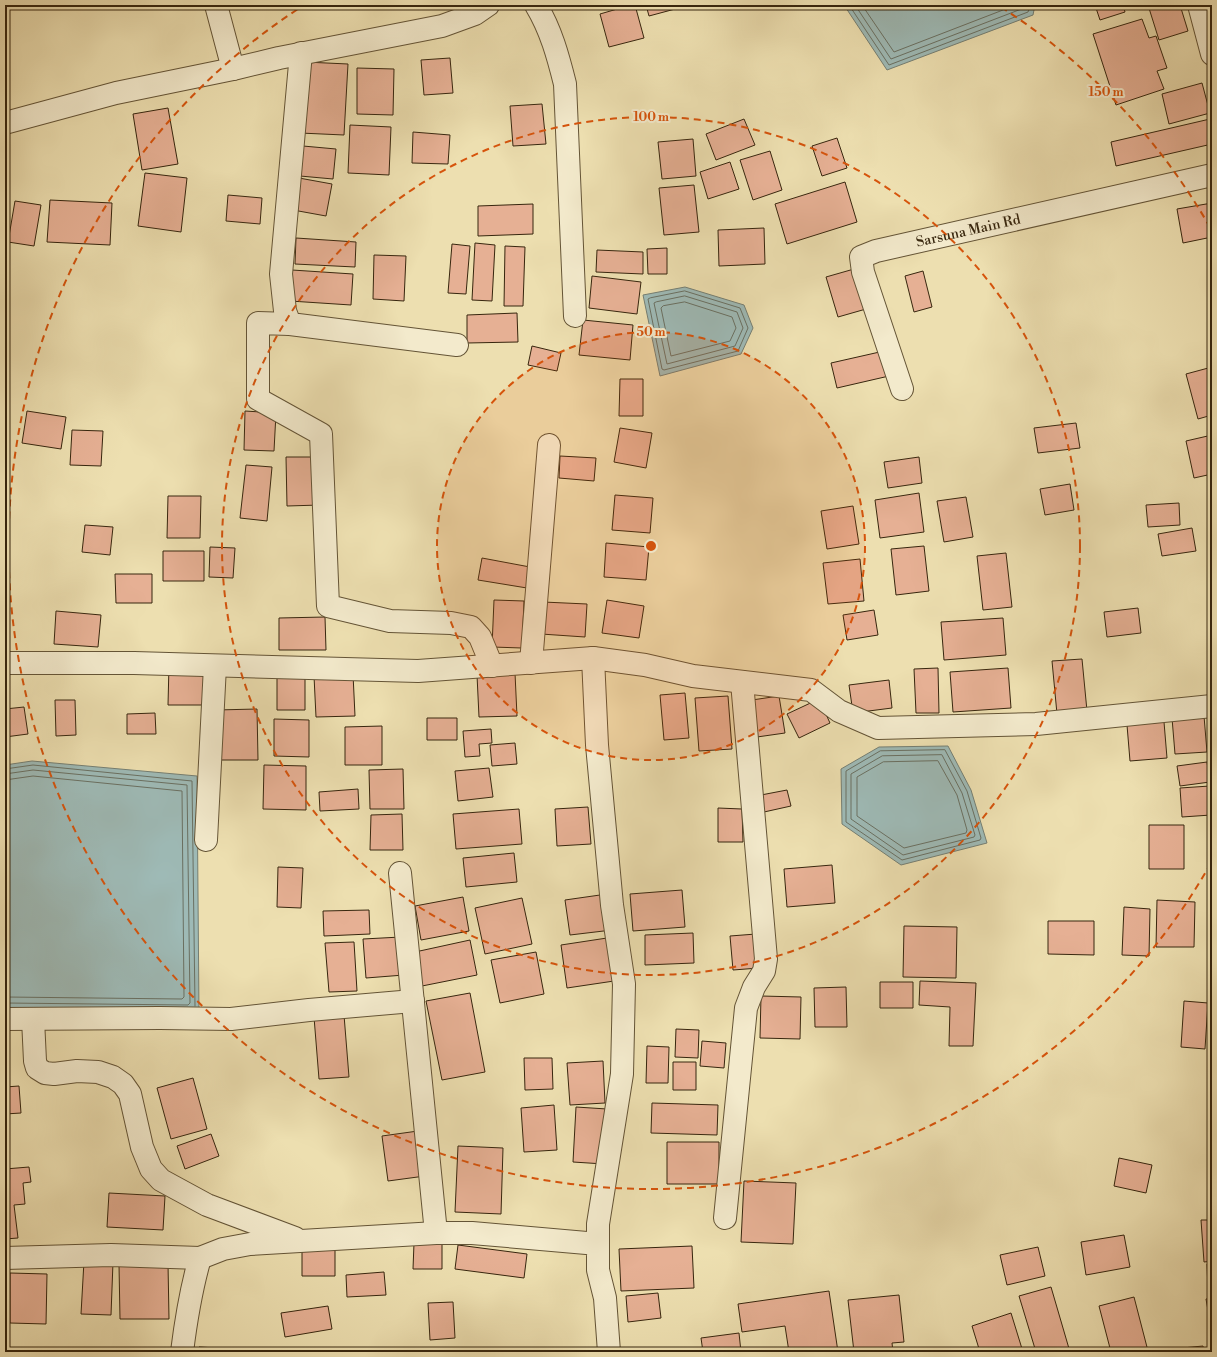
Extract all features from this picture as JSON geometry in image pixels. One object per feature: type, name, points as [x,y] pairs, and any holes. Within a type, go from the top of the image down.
[{"type":"street","points":[[216,5],[233,69]]},
{"type":"street","points":[[5,123],[116,93],[233,69],[301,53],[442,26],[474,14],[488,5]]},
{"type":"street","points":[[536,5],[556,46],[565,84],[575,316]]},
{"type":"street","points":[[1199,5],[1212,54]]},
{"type":"street","points":[[290,324],[285,311],[281,274],[301,53]]},
{"type":"street","name":"Sarsuna Main Rd","points":[[902,389],[862,272],[861,257],[890,247],[1212,175]]},
{"type":"street","points":[[457,346],[290,324],[258,323],[258,399],[321,434],[328,606],[390,621],[451,623],[471,627],[480,638],[492,666]]},
{"type":"street","points":[[531,663],[549,445]]},
{"type":"street","points":[[593,658],[597,745],[612,904],[624,984],[622,1074],[598,1224],[598,1270],[605,1298],[609,1352]]},
{"type":"street","points":[[5,663],[134,663],[418,671],[593,658],[644,665],[693,676],[811,690],[839,711],[878,728],[1036,724],[1212,709]]},
{"type":"street","points":[[206,840],[215,666]]},
{"type":"street","points":[[725,1218],[746,1008],[754,986],[764,971],[766,959],[742,682]]},
{"type":"street","points":[[400,873],[436,1233]]},
{"type":"street","points":[[5,1019],[160,1018],[231,1020],[309,1010],[413,1001]]},
{"type":"street","points":[[33,1019],[35,1061],[37,1068],[45,1073],[54,1074],[78,1071],[98,1072],[113,1077],[123,1084],[130,1094],[142,1147],[150,1169],[161,1180],[207,1205],[268,1227],[301,1241]]},
{"type":"street","points":[[5,1258],[111,1255],[200,1258],[223,1249],[250,1244],[436,1233],[472,1233],[598,1244]]},
{"type":"street","points":[[182,1352],[192,1285],[200,1258]]},
{"type":"water","points":[[844,5],[1035,5],[1033,15],[887,70]]},
{"type":"water","points":[[685,287],[744,305],[753,328],[741,354],[660,376],[643,295]]},
{"type":"water","points":[[948,746],[971,790],[987,843],[901,865],[842,824],[841,769],[879,747]]},
{"type":"water","points":[[32,761],[197,776],[199,1014],[5,1012],[5,765]]},
{"type":"building","points":[[635,5],[644,38],[609,47],[600,14]]},
{"type":"building","points":[[646,5],[690,5],[649,16]]},
{"type":"building","points":[[1095,5],[1123,5],[1125,12],[1100,20]]},
{"type":"building","points":[[1148,5],[1180,5],[1188,31],[1159,40]]},
{"type":"building","points":[[1142,19],[1149,38],[1156,36],[1167,68],[1157,71],[1164,89],[1116,105],[1093,34]]},
{"type":"building","points":[[450,58],[453,93],[424,95],[421,60]]},
{"type":"building","points":[[305,62],[348,64],[344,135],[300,133]]},
{"type":"building","points":[[357,68],[394,69],[393,115],[357,114]]},
{"type":"building","points":[[1202,83],[1210,113],[1169,124],[1162,94]]},
{"type":"building","points":[[542,104],[546,144],[513,146],[510,106]]},
{"type":"building","points":[[168,108],[178,164],[142,170],[133,114]]},
{"type":"building","points":[[744,119],[755,145],[716,160],[706,134]]},
{"type":"building","points":[[1210,119],[1212,126],[1212,144],[1116,166],[1111,142]]},
{"type":"building","points":[[350,125],[391,127],[389,175],[348,173]]},
{"type":"building","points":[[413,132],[450,135],[448,164],[412,163]]},
{"type":"building","points":[[837,138],[847,168],[822,176],[812,146]]},
{"type":"building","points":[[693,139],[696,176],[662,179],[658,142]]},
{"type":"building","points":[[303,146],[336,149],[333,179],[300,176]]},
{"type":"building","points":[[770,151],[782,190],[753,200],[740,160]]},
{"type":"building","points":[[730,162],[739,189],[708,199],[700,172]]},
{"type":"building","points":[[145,173],[187,178],[181,232],[138,226]]},
{"type":"building","points":[[299,178],[332,184],[326,216],[293,210]]},
{"type":"building","points":[[845,182],[857,222],[787,244],[775,204]]},
{"type":"building","points":[[694,185],[699,232],[664,235],[659,188]]},
{"type":"building","points":[[228,195],[262,198],[260,224],[226,221]]},
{"type":"building","points":[[50,200],[112,203],[110,245],[47,242]]},
{"type":"building","points":[[15,201],[41,205],[34,246],[8,242]]},
{"type":"building","points":[[1212,203],[1212,237],[1183,243],[1177,209]]},
{"type":"building","points":[[533,204],[533,234],[478,236],[478,206]]},
{"type":"building","points":[[764,228],[765,264],[719,266],[718,230]]},
{"type":"building","points":[[296,238],[356,242],[355,267],[295,264]]},
{"type":"building","points":[[475,243],[495,245],[492,301],[472,300]]},
{"type":"building","points":[[452,244],[470,246],[466,294],[448,293]]},
{"type":"building","points":[[505,246],[525,247],[523,306],[504,306]]},
{"type":"building","points":[[667,248],[667,274],[648,274],[647,249]]},
{"type":"building","points":[[597,250],[643,252],[643,274],[596,272]]},
{"type":"building","points":[[374,255],[406,256],[404,301],[373,299]]},
{"type":"building","points":[[854,269],[866,309],[838,317],[826,277]]},
{"type":"building","points":[[292,270],[353,274],[351,305],[290,301]]},
{"type":"building","points":[[923,271],[932,307],[914,312],[905,276]]},
{"type":"building","points":[[592,276],[641,282],[637,314],[589,308]]},
{"type":"building","points":[[517,313],[518,342],[467,343],[467,315]]},
{"type":"building","points":[[583,320],[633,325],[630,360],[579,355]]},
{"type":"building","points":[[532,346],[561,353],[557,371],[528,365]]},
{"type":"building","points":[[884,351],[889,376],[837,388],[831,363]]},
{"type":"building","points":[[1212,367],[1212,415],[1198,419],[1186,374]]},
{"type":"building","points":[[620,379],[643,379],[643,416],[619,416]]},
{"type":"building","points":[[27,411],[66,417],[61,449],[22,443]]},
{"type":"building","points":[[245,411],[276,413],[274,451],[244,450]]},
{"type":"building","points":[[1076,423],[1080,448],[1038,453],[1034,428]]},
{"type":"building","points":[[620,428],[652,433],[646,468],[614,462]]},
{"type":"building","points":[[72,430],[103,431],[101,466],[70,465]]},
{"type":"building","points":[[1212,435],[1212,474],[1194,478],[1186,441]]},
{"type":"building","points":[[560,456],[596,458],[594,481],[559,478]]},
{"type":"building","points":[[286,457],[318,457],[320,505],[287,506]]},
{"type":"building","points":[[919,457],[922,483],[888,488],[884,462]]},
{"type":"building","points":[[246,465],[272,467],[267,521],[240,518]]},
{"type":"building","points":[[1070,484],[1074,510],[1045,515],[1040,489]]},
{"type":"building","points":[[919,493],[924,532],[880,538],[875,500]]},
{"type":"building","points":[[615,495],[653,498],[650,533],[612,530]]},
{"type":"building","points":[[168,496],[201,496],[200,538],[167,538]]},
{"type":"building","points":[[966,497],[973,537],[944,542],[937,501]]},
{"type":"building","points":[[1179,503],[1180,525],[1148,527],[1146,505]]},
{"type":"building","points":[[853,506],[859,544],[827,549],[821,511]]},
{"type":"building","points":[[85,525],[113,527],[110,555],[82,552]]},
{"type":"building","points":[[1192,528],[1196,551],[1162,556],[1158,534]]},
{"type":"building","points":[[606,543],[649,547],[646,580],[604,577]]},
{"type":"building","points":[[924,546],[929,591],[896,595],[891,549]]},
{"type":"building","points":[[210,547],[235,548],[233,578],[209,577]]},
{"type":"building","points":[[163,551],[204,551],[204,581],[163,581]]},
{"type":"building","points":[[1006,553],[1012,607],[983,610],[977,556]]},
{"type":"building","points":[[482,558],[530,567],[527,588],[478,580]]},
{"type":"building","points":[[860,559],[864,601],[828,604],[823,563]]},
{"type":"building","points":[[115,574],[152,574],[152,603],[116,603]]},
{"type":"building","points":[[494,600],[524,601],[522,648],[492,647]]},
{"type":"building","points":[[607,600],[644,606],[639,638],[602,633]]},
{"type":"building","points":[[543,602],[587,604],[585,637],[541,634]]},
{"type":"building","points":[[1138,608],[1141,633],[1107,637],[1104,612]]},
{"type":"building","points":[[874,610],[878,635],[847,640],[843,615]]},
{"type":"building","points":[[56,611],[101,615],[98,647],[54,644]]},
{"type":"building","points":[[325,617],[326,650],[279,650],[279,618]]},
{"type":"building","points":[[1003,618],[1006,655],[944,660],[941,622]]},
{"type":"building","points":[[1082,659],[1087,711],[1057,714],[1052,661]]},
{"type":"building","points":[[169,665],[208,665],[207,705],[168,705]]},
{"type":"building","points":[[938,668],[939,713],[916,713],[914,669]]},
{"type":"building","points":[[1008,668],[1011,708],[953,712],[950,672]]},
{"type":"building","points":[[277,673],[305,673],[305,710],[277,710]]},
{"type":"building","points":[[515,673],[517,716],[479,717],[477,675]]},
{"type":"building","points":[[353,674],[355,716],[316,717],[314,676]]},
{"type":"building","points":[[889,680],[892,708],[853,713],[849,685]]},
{"type":"building","points":[[685,693],[689,738],[664,740],[660,695]]},
{"type":"building","points":[[728,696],[732,749],[699,751],[695,698]]},
{"type":"building","points":[[779,696],[785,733],[757,737],[752,700]]},
{"type":"building","points":[[819,699],[830,723],[799,738],[787,714]]},
{"type":"building","points":[[55,700],[75,700],[76,735],[56,736]]},
{"type":"building","points":[[24,707],[28,734],[5,737],[5,709]]},
{"type":"building","points":[[257,709],[258,760],[217,760],[216,710]]},
{"type":"building","points":[[155,713],[156,734],[127,734],[127,714]]},
{"type":"building","points":[[1204,716],[1207,752],[1175,754],[1172,718]]},
{"type":"building","points":[[427,718],[457,718],[457,740],[427,740]]},
{"type":"building","points":[[274,719],[309,720],[309,757],[274,756]]},
{"type":"building","points":[[1164,722],[1167,758],[1130,761],[1127,725]]},
{"type":"building","points":[[382,726],[382,765],[345,765],[345,727]]},
{"type":"building","points":[[491,729],[492,743],[479,744],[480,756],[465,757],[463,731]]},
{"type":"building","points":[[515,743],[517,764],[492,766],[490,745]]},
{"type":"building","points":[[1207,762],[1210,782],[1180,786],[1177,766]]},
{"type":"building","points":[[264,765],[306,766],[306,810],[263,809]]},
{"type":"building","points":[[489,768],[493,797],[458,801],[455,771]]},
{"type":"building","points":[[403,769],[404,809],[370,809],[369,770]]},
{"type":"building","points":[[1210,786],[1211,815],[1182,817],[1180,788]]},
{"type":"building","points":[[358,789],[359,809],[320,811],[319,792]]},
{"type":"building","points":[[787,790],[791,806],[764,812],[761,795]]},
{"type":"building","points":[[588,807],[591,844],[557,846],[555,809]]},
{"type":"building","points":[[718,808],[742,809],[743,842],[718,842]]},
{"type":"building","points":[[519,809],[522,844],[456,849],[453,814]]},
{"type":"building","points":[[402,814],[403,850],[370,850],[371,815]]},
{"type":"building","points":[[1149,825],[1184,825],[1184,869],[1149,869]]},
{"type":"building","points":[[514,853],[517,882],[466,887],[463,858]]},
{"type":"building","points":[[832,865],[835,903],[787,907],[784,869]]},
{"type":"building","points":[[278,867],[303,868],[301,908],[277,907]]},
{"type":"building","points":[[682,890],[685,927],[633,931],[630,894]]},
{"type":"building","points":[[607,894],[612,930],[570,935],[565,900]]},
{"type":"building","points":[[463,897],[469,931],[421,940],[415,906]]},
{"type":"building","points":[[522,898],[532,944],[485,954],[475,908]]},
{"type":"building","points":[[1157,900],[1195,902],[1194,947],[1156,947]]},
{"type":"building","points":[[1124,907],[1150,909],[1149,956],[1122,955]]},
{"type":"building","points":[[369,910],[370,934],[324,936],[323,911]]},
{"type":"building","points":[[1048,921],[1094,921],[1094,955],[1048,954]]},
{"type":"building","points":[[904,926],[957,927],[956,978],[903,977]]},
{"type":"building","points":[[693,933],[694,963],[645,965],[645,935]]},
{"type":"building","points":[[756,934],[759,968],[733,970],[730,936]]},
{"type":"building","points":[[401,937],[404,975],[366,978],[363,939]]},
{"type":"building","points":[[607,938],[614,981],[567,988],[561,945]]},
{"type":"building","points":[[470,940],[477,975],[422,986],[415,952]]},
{"type":"building","points":[[354,942],[357,991],[329,992],[325,943]]},
{"type":"building","points":[[536,952],[544,994],[500,1003],[491,960]]},
{"type":"building","points":[[920,981],[976,983],[973,1046],[949,1046],[950,1007],[919,1005]]},
{"type":"building","points":[[880,982],[913,982],[913,1008],[880,1008]]},
{"type":"building","points":[[846,987],[847,1027],[815,1027],[814,988]]},
{"type":"building","points":[[470,993],[485,1072],[442,1080],[426,1001]]},
{"type":"building","points":[[761,996],[801,997],[800,1039],[760,1038]]},
{"type":"building","points":[[1184,1001],[1208,1003],[1205,1049],[1181,1047]]},
{"type":"building","points":[[344,1015],[349,1077],[319,1079],[314,1017]]},
{"type":"building","points":[[676,1029],[699,1030],[698,1058],[675,1057]]},
{"type":"building","points":[[702,1041],[726,1043],[724,1068],[700,1066]]},
{"type":"building","points":[[647,1046],[669,1047],[668,1083],[646,1083]]},
{"type":"building","points":[[524,1058],[552,1058],[553,1089],[525,1090]]},
{"type":"building","points":[[603,1061],[605,1103],[570,1105],[567,1063]]},
{"type":"building","points":[[673,1062],[696,1062],[696,1090],[673,1090]]},
{"type":"building","points":[[193,1078],[207,1129],[171,1139],[157,1088]]},
{"type":"building","points":[[19,1086],[21,1113],[5,1114],[5,1087]]},
{"type":"building","points":[[652,1103],[718,1105],[717,1135],[651,1133]]},
{"type":"building","points":[[554,1105],[557,1150],[524,1152],[521,1108]]},
{"type":"building","points":[[576,1107],[607,1109],[604,1164],[573,1162]]},
{"type":"building","points":[[418,1131],[425,1176],[388,1181],[382,1136]]},
{"type":"building","points":[[211,1134],[219,1156],[185,1169],[177,1146]]},
{"type":"building","points":[[667,1142],[719,1142],[719,1184],[667,1184]]},
{"type":"building","points":[[458,1146],[503,1148],[501,1214],[455,1212]]},
{"type":"building","points":[[1119,1158],[1152,1165],[1146,1193],[1114,1186]]},
{"type":"building","points":[[29,1167],[31,1182],[23,1183],[25,1204],[14,1205],[18,1238],[5,1239],[5,1169]]},
{"type":"building","points":[[744,1181],[796,1183],[793,1244],[741,1242]]},
{"type":"building","points":[[109,1193],[165,1196],[163,1230],[107,1227]]},
{"type":"building","points":[[1201,1220],[1212,1220],[1212,1261],[1204,1262]]},
{"type":"building","points":[[1124,1235],[1130,1267],[1086,1275],[1081,1242]]},
{"type":"building","points":[[414,1243],[442,1243],[442,1269],[413,1269]]},
{"type":"building","points":[[458,1245],[527,1254],[524,1278],[455,1269]]},
{"type":"building","points":[[692,1246],[694,1288],[621,1291],[619,1249]]},
{"type":"building","points":[[1038,1247],[1045,1276],[1007,1285],[1000,1255]]},
{"type":"building","points":[[302,1248],[335,1248],[335,1276],[302,1276]]},
{"type":"building","points":[[84,1261],[113,1262],[111,1315],[81,1314]]},
{"type":"building","points":[[168,1263],[169,1319],[120,1319],[119,1264]]},
{"type":"building","points":[[1212,1263],[1212,1290],[1208,1290],[1207,1264]]},
{"type":"building","points":[[384,1272],[386,1295],[347,1297],[346,1275]]},
{"type":"building","points":[[10,1273],[47,1274],[46,1324],[10,1323]]},
{"type":"building","points":[[1051,1287],[1070,1352],[1036,1352],[1019,1296]]},
{"type":"building","points":[[829,1291],[838,1352],[789,1352],[785,1326],[742,1332],[738,1304]]},
{"type":"building","points":[[658,1293],[661,1318],[628,1322],[626,1296]]},
{"type":"building","points":[[899,1295],[904,1342],[892,1343],[893,1352],[854,1352],[848,1300]]},
{"type":"building","points":[[1134,1297],[1148,1351],[1111,1352],[1099,1306]]},
{"type":"building","points":[[1212,1298],[1212,1328],[1211,1328],[1206,1299]]},
{"type":"building","points":[[453,1302],[455,1338],[430,1340],[428,1303]]},
{"type":"building","points":[[328,1306],[332,1329],[285,1337],[281,1313]]},
{"type":"building","points":[[1011,1313],[1023,1352],[980,1352],[972,1326]]},
{"type":"building","points":[[739,1333],[741,1352],[703,1352],[701,1338]]},
{"type":"building","points":[[1203,1346],[1204,1352],[1172,1352],[1172,1349]]},
{"type":"building","points":[[199,1347],[235,1349],[234,1352],[198,1352]]}]
